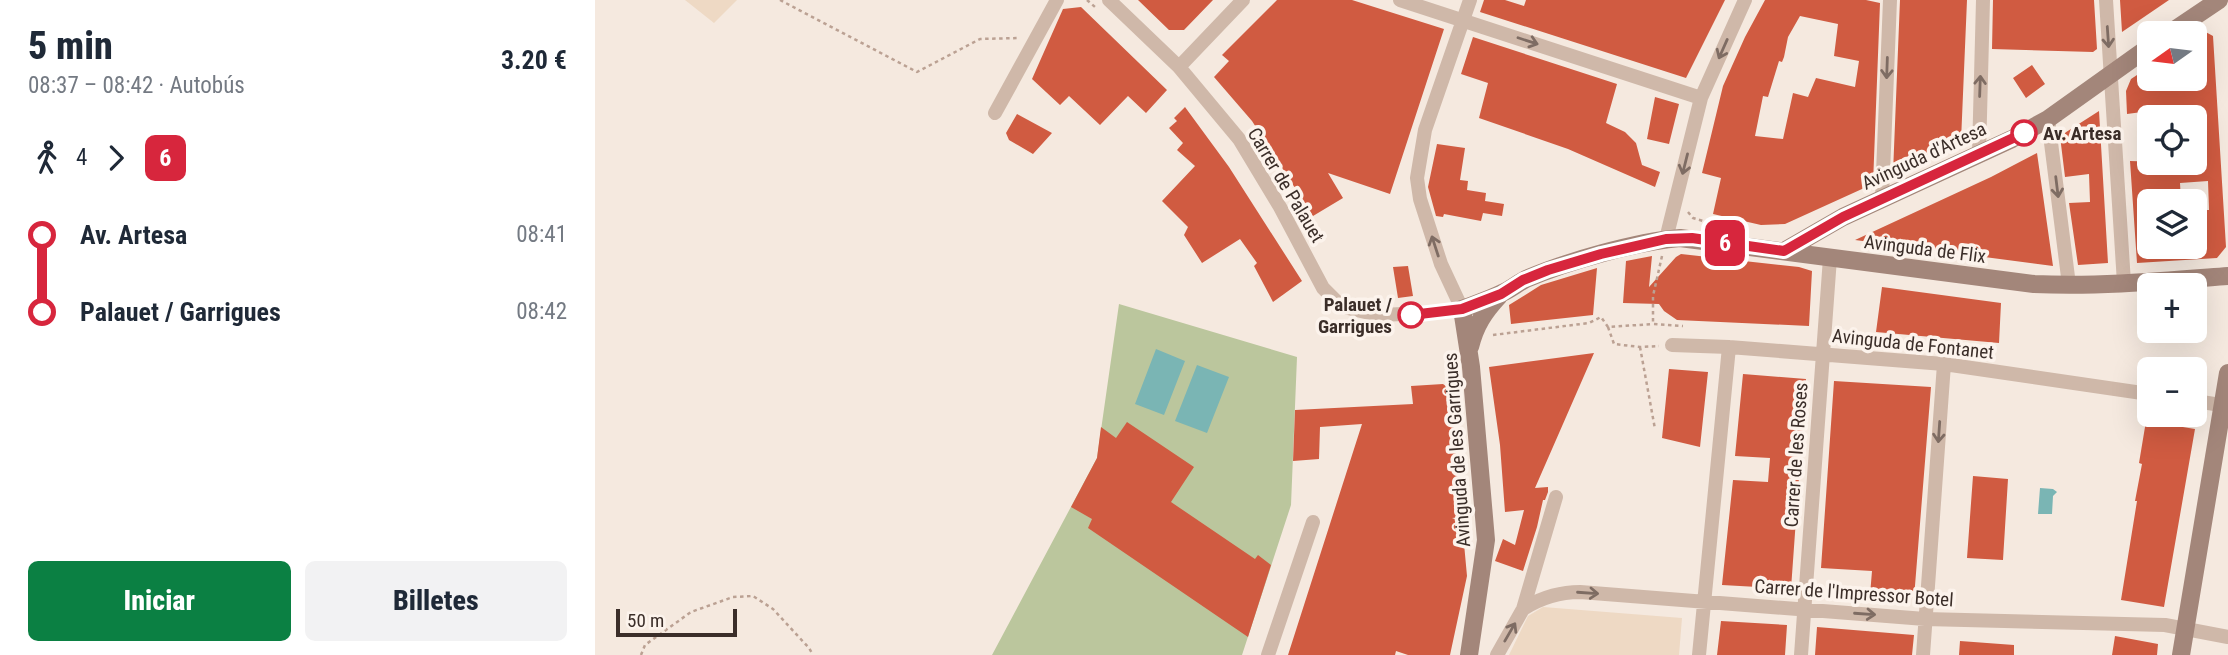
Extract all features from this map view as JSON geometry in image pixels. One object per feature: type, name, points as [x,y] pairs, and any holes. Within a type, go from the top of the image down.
[{"type":"main road","points":[[2188,21],[2219,0]]},
{"type":"main road","name":"Avinguda d'Artesa","points":[[1784,251],[1831,223],[2048,119],[2137,55]]},
{"type":"main road","name":"Avinguda de Flix","points":[[1501,294],[1523,280],[1548,270],[1601,254],[1666,239],[1692,238],[2033,284],[2124,283],[2228,276]]},
{"type":"main road","points":[[1470,345],[1462,309],[1501,294]]},
{"type":"main road","name":"Avinguda de les Garrigues","points":[[1469,655],[1486,540],[1470,345],[1484,312],[1501,294]]},
{"type":"main road","points":[[2181,655],[2225,406],[2228,373]]},
{"type":"street","points":[[995,113],[1057,0]]},
{"type":"street","name":"Carrer de Palauet","points":[[1109,0],[1179,66],[1239,139],[1280,207],[1323,288],[1336,301],[1348,308],[1378,316],[1462,309]]},
{"type":"street","points":[[1179,66],[1243,0]]},
{"type":"street","points":[[1400,0],[1701,98]]},
{"type":"street","points":[[1462,309],[1441,264],[1420,199],[1417,178],[1426,130],[1469,0]]},
{"type":"street","points":[[1666,239],[1701,98],[1745,0]]},
{"type":"street","points":[[1882,198],[1889,0]]},
{"type":"street","points":[[1979,154],[1983,0]]},
{"type":"street","points":[[2106,0],[2124,283]]},
{"type":"street","points":[[2048,119],[2069,285]]},
{"type":"street","name":"Carrer de les Roses","points":[[1801,655],[1830,258]]},
{"type":"street","name":"Avinguda de Fontanet","points":[[1672,345],[1944,364],[2137,392]]},
{"type":"street","points":[[1699,655],[1729,347]]},
{"type":"street","points":[[1923,655],[1944,364]]},
{"type":"street","points":[[2207,403],[2225,406]]},
{"type":"street","points":[[1497,655],[1523,609],[1556,497]]},
{"type":"street","points":[[1268,655],[1313,522]]},
{"type":"street","name":"Carrer de l'Impressor Botel","points":[[1523,609],[1546,597],[1569,592],[1925,619],[2165,625],[2228,637]]},
{"type":"path","points":[[780,0],[917,72],[980,38],[1036,38]]},
{"type":"path","points":[[1087,0],[1095,8]]},
{"type":"path","points":[[1673,215],[1687,212],[1693,218],[1715,225]]},
{"type":"path","points":[[1653,324],[1653,296],[1666,239]]},
{"type":"path","points":[[1470,345],[1589,323],[1601,317],[1614,344],[1640,347],[1672,345]]},
{"type":"path","points":[[1608,327],[1653,324],[1683,326]]},
{"type":"path","points":[[1640,347],[1655,429]]},
{"type":"path","points":[[641,655],[645,645],[691,612],[733,597],[753,596],[772,609],[813,655]]},
{"type":"green space","points":[[1119,304],[1297,357],[1291,505],[1242,655],[992,655],[1097,458]]},
{"type":"shaded area","points":[[685,0],[737,0],[714,23]]},
{"type":"shaded area","points":[[1543,607],[1682,618],[1679,655],[1509,655],[1528,616]]},
{"type":"water","points":[[1156,349],[1185,361],[1164,415],[1135,404]]},
{"type":"water","points":[[1197,365],[1229,377],[1207,433],[1175,421]]},
{"type":"water","points":[[2040,488],[2057,492],[2053,496],[2052,514],[2038,514]]},
{"type":"building","points":[[1138,0],[1213,0],[1184,30],[1169,30]]},
{"type":"building","points":[[1277,0],[1352,0],[1444,29],[1390,194],[1328,173],[1343,198],[1313,216],[1252,121],[1214,77],[1229,61],[1222,55]]},
{"type":"building","points":[[1484,0],[1505,0],[1524,6],[1526,0],[1725,0],[1686,78],[1480,12]]},
{"type":"building","points":[[1765,0],[1866,0],[1880,3],[1873,184],[1785,224],[1761,225],[1713,214],[1721,178],[1702,173],[1723,86]],"holes":[[[1800,16],[1838,24],[1834,56],[1859,61],[1855,87],[1816,78],[1808,97],[1793,93],[1783,139],[1755,136],[1763,96],[1768,97],[1779,61],[1782,62],[1784,57],[1788,37]]]},
{"type":"building","points":[[1900,0],[1967,0],[1961,141],[1893,173]]},
{"type":"building","points":[[1993,0],[2094,0],[2097,49],[2093,52],[1992,49]]},
{"type":"building","points":[[2120,0],[2169,0],[2137,21],[2122,32]]},
{"type":"building","points":[[1081,7],[1167,90],[1146,113],[1128,96],[1100,125],[1069,96],[1060,105],[1032,79],[1063,9]]},
{"type":"building","points":[[2207,33],[2213,36],[2226,247],[2217,258],[2207,259],[2208,181],[2180,183],[2180,189],[2137,189],[2137,259],[2201,259],[2137,263],[2130,161],[2137,161],[2137,175],[2207,175],[2207,105],[2137,105],[2137,113],[2127,114],[2126,91],[2131,79],[2137,75],[2137,91],[2207,91]]},
{"type":"building","points":[[1473,37],[1617,84],[1606,123],[1625,132],[1636,143],[1642,165],[1660,172],[1655,187],[1568,149],[1479,118],[1488,83],[1461,74]]},
{"type":"building","points":[[2032,65],[2045,84],[2026,98],[2013,78]]},
{"type":"building","points":[[1655,97],[1679,104],[1669,144],[1647,139]]},
{"type":"building","points":[[1185,107],[1229,167],[1302,281],[1273,302],[1254,266],[1257,263],[1240,239],[1202,263],[1184,235],[1188,227],[1162,201],[1195,166],[1177,150],[1183,143],[1169,128],[1177,121],[1174,118]]},
{"type":"building","points":[[2099,111],[2108,263],[2078,265],[2069,203],[2090,202],[2089,174],[2065,177],[2060,136]]},
{"type":"building","points":[[1017,114],[1052,133],[1033,154],[1009,140],[1006,133]]},
{"type":"building","points":[[1437,144],[1465,148],[1460,180],[1468,181],[1467,190],[1486,193],[1485,201],[1504,204],[1502,216],[1483,213],[1481,221],[1444,214],[1443,217],[1436,216],[1428,187]]},
{"type":"building","points":[[2037,153],[2053,266],[1855,240],[1991,177]]},
{"type":"building","points":[[1681,254],[1799,267],[1812,271],[1809,326],[1677,320],[1659,304],[1623,303],[1626,261],[1652,256],[1649,287]]},
{"type":"building","points":[[1408,266],[1413,296],[1398,298],[1393,267]]},
{"type":"building","points":[[1597,268],[1593,315],[1511,324],[1509,305],[1541,285]]},
{"type":"building","points":[[1882,287],[2001,303],[1999,343],[1876,332]]},
{"type":"building","points":[[1594,353],[1535,488],[1548,487],[1548,492],[1543,500],[1523,571],[1495,561],[1503,539],[1515,545],[1524,510],[1505,512],[1500,445],[1489,367]]},
{"type":"building","points":[[1669,369],[1708,372],[1700,447],[1662,438]]},
{"type":"building","points":[[1743,374],[1806,379],[1791,589],[1722,585],[1733,480],[1768,482],[1770,458],[1735,456]]},
{"type":"building","points":[[1834,381],[1931,387],[1914,598],[1870,595],[1872,571],[1821,568]]},
{"type":"building","points":[[1443,384],[1451,390],[1462,517],[1452,518],[1462,522],[1467,576],[1450,655],[1408,655],[1396,651],[1395,655],[1288,655],[1362,424],[1320,427],[1319,459],[1293,461],[1295,410],[1413,404],[1411,386]]},
{"type":"building","points":[[1127,422],[1194,467],[1171,502],[1255,559],[1258,555],[1271,565],[1248,637],[1088,528],[1092,519],[1071,507],[1097,458],[1101,427],[1116,438]]},
{"type":"building","points":[[2145,427],[2195,429],[2164,607],[2121,600],[2142,464],[2139,463]]},
{"type":"building","points":[[1973,476],[2008,479],[2003,560],[1967,558]]},
{"type":"building","points":[[1721,621],[1787,625],[1785,655],[1717,655]]},
{"type":"building","points":[[1817,627],[1914,635],[1912,655],[1815,655]]},
{"type":"building","points":[[2115,636],[2158,644],[2157,655],[2112,655]]},
{"type":"building","points":[[1960,641],[2014,645],[2014,655],[1959,655]]},
{"type":"bus line","name":"6","points":[[1411,315],[1462,309],[1501,294],[1523,280],[1548,270],[1666,239],[1692,238],[1784,251],[1843,217],[2024,133]]},
{"type":"place","name":"Av. Artesa","points":[[2024,133]]},
{"type":"place","name":"Palauet / Garrigues","points":[[1411,315]]}]
